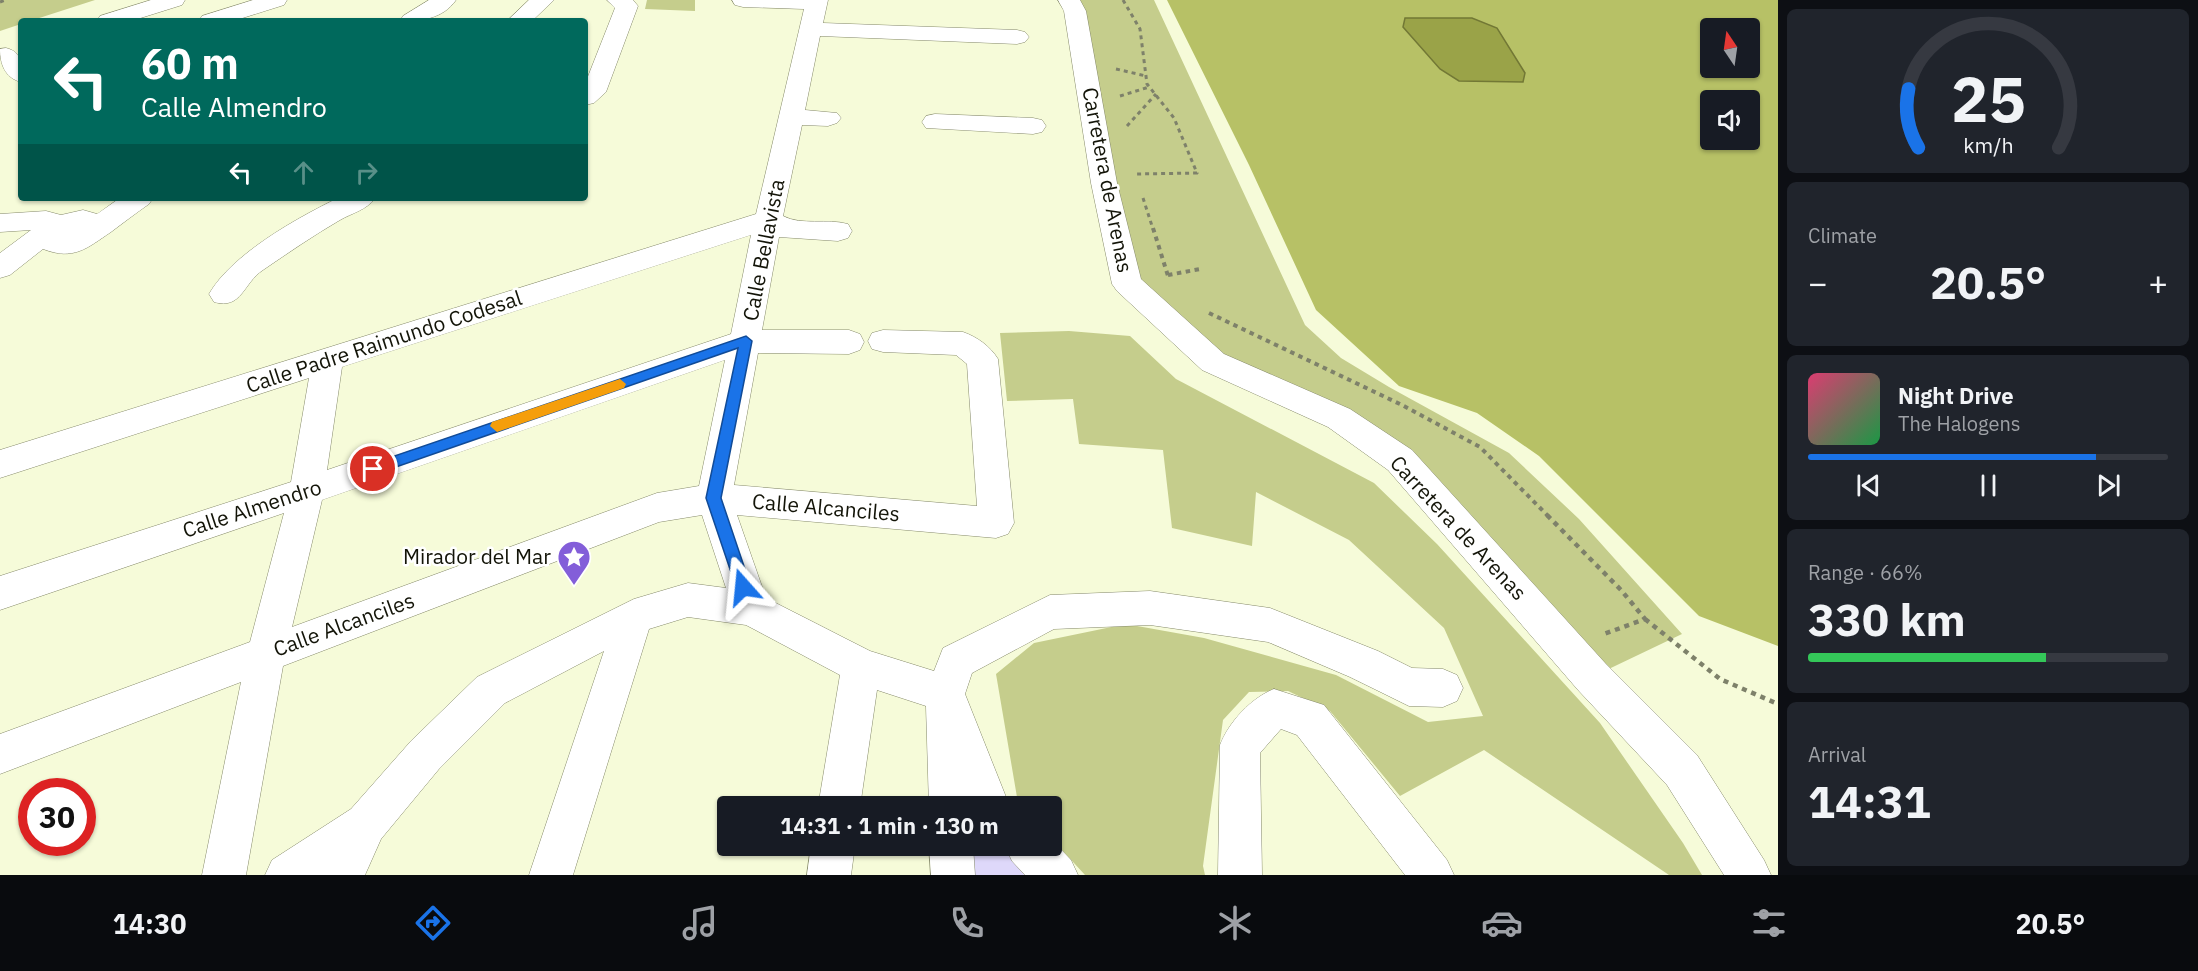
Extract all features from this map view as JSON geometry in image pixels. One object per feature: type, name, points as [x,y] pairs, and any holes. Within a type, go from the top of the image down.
[{"type":"street","points":[[117,18],[174,0]]},
{"type":"street","points":[[219,18],[276,0]]},
{"type":"street","points":[[416,18],[445,0]]},
{"type":"street","points":[[522,18],[543,0]]},
{"type":"street","points":[[588,96],[594,92],[627,6],[618,0]]},
{"type":"street","points":[[743,0],[1017,37]]},
{"type":"street","name":"Carretera de Arenas","points":[[1069,0],[1075,11],[1103,175],[1127,284],[1213,362],[1339,418],[1400,460],[1567,648],[1682,770],[1749,875]]},
{"type":"street","name":"Calle Bellavista","points":[[751,609],[714,498],[768,220],[815,11]]},
{"type":"street","points":[[9,54],[18,70]]},
{"type":"street","points":[[792,117],[828,118]]},
{"type":"street","points":[[935,122],[1033,126]]},
{"type":"street","points":[[0,276],[112,201]]},
{"type":"street","points":[[0,268],[69,230],[132,201]]},
{"type":"street","points":[[224,294],[249,265],[355,201]]},
{"type":"street","points":[[0,224],[46,220],[69,230]]},
{"type":"street","points":[[768,220],[785,229],[838,231]]},
{"type":"street","name":"Calle Padre Raimundo Codesal","points":[[0,464],[768,220]]},
{"type":"street","points":[[0,236],[69,230]]},
{"type":"street","name":"Calle Alcanciles","points":[[0,754],[657,508],[714,498],[996,523],[982,359],[963,344],[883,340]]},
{"type":"street","name":"Calle Almendro","points":[[0,593],[746,341],[849,342]]},
{"type":"street","points":[[224,875],[266,654],[307,491],[328,359]]},
{"type":"street","points":[[343,875],[366,824],[425,755],[491,690],[634,616],[688,600],[751,609],[861,666],[945,694]]},
{"type":"street","points":[[950,796],[945,694],[957,661],[1050,612],[1150,608],[1270,625],[1364,664],[1409,687],[1443,688]]},
{"type":"street","points":[[551,875],[634,616]]},
{"type":"street","points":[[841,796],[861,666]]},
{"type":"street","points":[[945,694],[985,796]]},
{"type":"street","points":[[1240,875],[1240,745],[1274,708],[1310,719],[1432,875]]},
{"type":"street","points":[[287,875],[366,824]]},
{"type":"street","points":[[829,875],[832,856]]},
{"type":"street","points":[[952,856],[953,875]]},
{"type":"street","points":[[1037,856],[1056,875]]},
{"type":"path","points":[[0,2],[5,0]]},
{"type":"path","points":[[1103,175],[1197,172],[1174,118],[1147,84],[1140,29],[1123,0]]},
{"type":"path","points":[[1126,127],[1155,94]]},
{"type":"path","points":[[1133,162],[1139,185]]},
{"type":"path","points":[[1143,197],[1168,275],[1176,284]]},
{"type":"path","points":[[1199,308],[1402,405],[1480,447],[1621,590],[1645,619],[1720,679],[1778,704]]},
{"type":"path","points":[[1567,648],[1645,619]]},
{"type":"shaded area","points":[[0,0],[95,0],[39,18],[18,18],[18,25],[0,31]]},
{"type":"shaded area","points":[[647,0],[695,0],[695,11],[645,9]]},
{"type":"shaded area","points":[[1069,0],[1154,0],[1305,325],[1341,358],[1509,453],[1579,519],[1682,634],[1592,677],[1400,460],[1213,362],[1127,284]]},
{"type":"shaded area","points":[[1167,0],[1778,0],[1778,646],[1699,616],[1539,456],[1477,413],[1399,386],[1316,310],[1249,165]]},
{"type":"shaded area","points":[[1405,18],[1472,18],[1497,28],[1525,73],[1523,82],[1459,81],[1440,69],[1403,27]]},
{"type":"shaded area","points":[[1069,331],[1130,336],[1176,379],[1374,483],[1437,544],[1600,723],[1683,843],[1702,875],[1669,875],[1484,750],[1400,796],[1330,711],[1288,691],[1249,692],[1223,720],[1203,866],[1205,875],[1085,875],[1062,850],[1062,796],[1017,796],[996,674],[1034,643],[1126,624],[1204,638],[1336,675],[1428,722],[1483,716],[1444,628],[1349,540],[1256,492],[1252,546],[1172,528],[1163,450],[1079,444],[1073,399],[1007,401],[1000,333]]},
{"type":"building","points":[[972,856],[1012,856],[1029,875],[973,875]]},
{"type":"slow traffic","points":[[497,426],[620,384]]},
{"type":"place","name":"Mirador del Mar","points":[[574,586]]},
{"type":"route","points":[[373,469],[746,341],[714,498],[743,587]]}]
